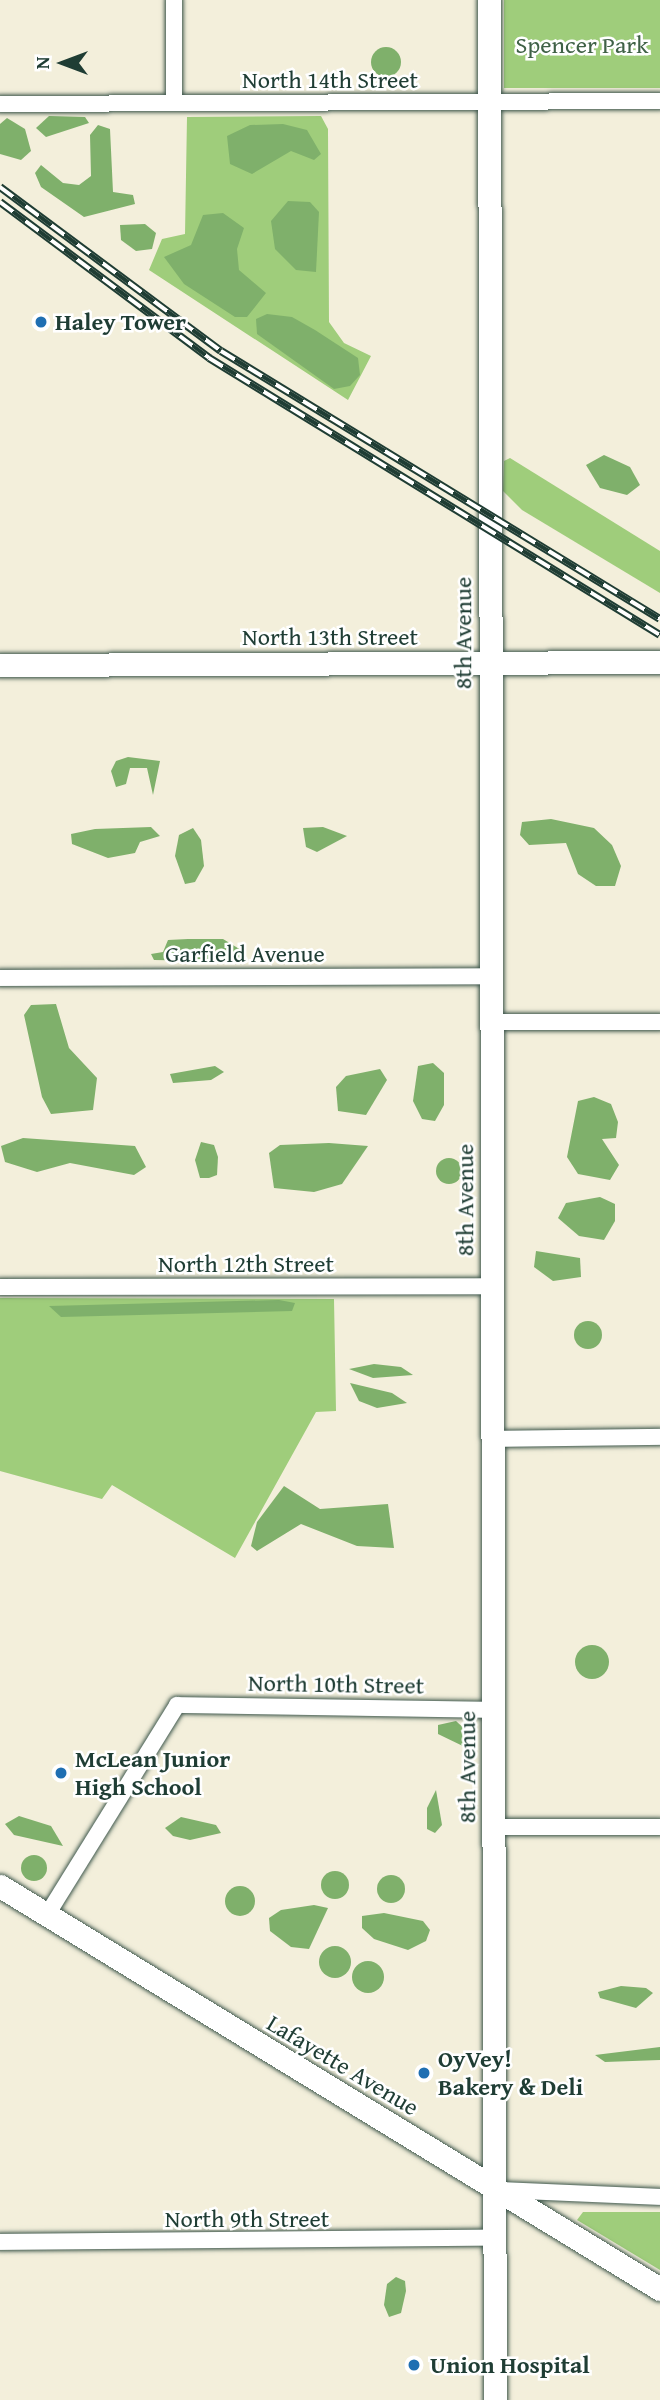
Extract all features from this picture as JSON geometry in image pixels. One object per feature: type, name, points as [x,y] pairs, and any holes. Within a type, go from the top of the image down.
[{"type":"street","points":[[174,0],[174,103]]},
{"type":"street","name":"8th Avenue","points":[[489,0],[495,2400]]},
{"type":"street","name":"North 14th Street","points":[[0,104],[660,101]]},
{"type":"street","name":"North 13th Street","points":[[0,665],[660,662]]},
{"type":"street","name":"Garfield Avenue","points":[[0,978],[490,976]]},
{"type":"street","points":[[490,1022],[660,1022]]},
{"type":"street","name":"North 12th Street","points":[[0,1287],[491,1286]]},
{"type":"street","points":[[492,1439],[660,1437]]},
{"type":"street","name":"North 10th Street","points":[[47,1915],[177,1705],[493,1710]]},
{"type":"street","points":[[494,1827],[660,1827]]},
{"type":"street","name":"Lafayette Avenue","points":[[0,1886],[660,2289]]},
{"type":"street","points":[[495,2189],[660,2197]]},
{"type":"street","name":"North 9th Street","points":[[0,2242],[494,2238]]},
{"type":"green space","name":"Spencer Park","points":[[504,0],[660,0],[660,88],[504,88]]},
{"type":"green space","points":[[386,47],[397,51],[401,62],[397,73],[386,77],[375,73],[371,62],[375,51]]},
{"type":"green space","points":[[49,116],[85,117],[89,123],[46,137],[36,128]]},
{"type":"green space","points":[[321,116],[328,129],[329,322],[344,343],[371,356],[348,400],[149,270],[162,239],[185,234],[187,117]]},
{"type":"green space","points":[[7,118],[25,129],[31,151],[21,160],[0,154],[0,124]]},
{"type":"green space","points":[[283,124],[307,130],[321,154],[314,160],[291,151],[252,174],[230,164],[227,136],[250,125]]},
{"type":"green space","points":[[98,125],[110,129],[113,192],[133,195],[135,204],[84,217],[41,187],[35,173],[41,165],[63,183],[79,185],[91,176],[90,135]]},
{"type":"green space","points":[[288,201],[310,202],[319,212],[316,272],[296,270],[275,249],[271,221]]},
{"type":"green space","points":[[223,213],[244,228],[237,249],[239,270],[266,293],[247,317],[235,317],[184,284],[164,257],[191,245],[203,215]]},
{"type":"green space","points":[[145,224],[156,233],[152,249],[136,251],[121,240],[120,225]]},
{"type":"green space","points":[[267,314],[292,317],[358,358],[360,375],[350,386],[334,389],[257,334],[256,319]]},
{"type":"green space","points":[[604,455],[630,467],[640,485],[627,495],[600,488],[586,465]]},
{"type":"green space","points":[[510,458],[660,551],[660,593],[522,510],[503,491],[504,461]]},
{"type":"green space","points":[[128,757],[160,761],[153,795],[147,768],[130,768],[126,784],[116,787],[111,771],[116,761]]},
{"type":"green space","points":[[551,819],[594,828],[612,845],[621,866],[615,886],[596,886],[578,874],[566,843],[529,845],[520,835],[522,822]]},
{"type":"green space","points":[[151,827],[160,836],[140,842],[135,853],[108,858],[72,844],[71,834],[95,829]]},
{"type":"green space","points":[[323,827],[347,836],[317,852],[306,847],[303,828]]},
{"type":"green space","points":[[193,828],[201,840],[204,866],[195,882],[185,884],[175,856],[179,835]]},
{"type":"green space","points":[[223,939],[246,953],[243,959],[154,960],[151,954],[163,952],[168,940]]},
{"type":"green space","points":[[56,1004],[69,1048],[97,1078],[93,1110],[51,1114],[42,1097],[24,1015],[31,1005]]},
{"type":"green space","points":[[433,1063],[444,1073],[444,1105],[435,1121],[422,1119],[413,1101],[418,1066]]},
{"type":"green space","points":[[215,1066],[224,1072],[211,1080],[173,1083],[170,1074]]},
{"type":"green space","points":[[380,1069],[387,1080],[366,1115],[338,1111],[336,1087],[346,1076]]},
{"type":"green space","points":[[594,1097],[611,1104],[618,1122],[616,1138],[602,1139],[619,1165],[610,1180],[578,1174],[567,1157],[578,1101]]},
{"type":"green space","points":[[23,1138],[135,1146],[146,1167],[134,1175],[70,1163],[37,1172],[5,1162],[1,1146]]},
{"type":"green space","points":[[201,1142],[214,1145],[218,1157],[217,1175],[209,1178],[200,1178],[195,1160]]},
{"type":"green space","points":[[329,1143],[368,1146],[342,1184],[314,1192],[274,1188],[269,1153],[280,1145]]},
{"type":"green space","points":[[449,1158],[458,1162],[462,1171],[458,1180],[449,1184],[440,1180],[436,1171],[440,1162]]},
{"type":"green space","points":[[600,1197],[615,1204],[615,1221],[604,1240],[579,1236],[558,1218],[566,1203]]},
{"type":"green space","points":[[536,1251],[580,1258],[581,1277],[553,1281],[534,1267]]},
{"type":"green space","points":[[0,1298],[334,1299],[336,1411],[316,1412],[235,1558],[112,1485],[102,1499],[0,1471]]},
{"type":"green space","points":[[279,1300],[295,1303],[292,1311],[61,1317],[49,1306]]},
{"type":"green space","points":[[588,1321],[598,1325],[602,1335],[598,1345],[588,1349],[578,1345],[574,1335],[578,1325]]},
{"type":"green space","points":[[374,1364],[401,1367],[413,1375],[373,1378],[349,1369]]},
{"type":"green space","points":[[350,1383],[392,1393],[407,1403],[377,1408],[359,1401]]},
{"type":"green space","points":[[284,1486],[320,1509],[388,1504],[394,1548],[357,1546],[301,1524],[257,1551],[251,1546],[257,1522]]},
{"type":"green space","points":[[592,1645],[604,1650],[609,1662],[604,1674],[592,1679],[580,1674],[575,1662],[580,1650]]},
{"type":"green space","points":[[456,1721],[470,1734],[469,1749],[438,1734],[438,1725]]},
{"type":"green space","points":[[436,1790],[442,1825],[435,1833],[427,1829],[427,1808]]},
{"type":"green space","points":[[19,1816],[51,1826],[63,1846],[14,1835],[5,1824]]},
{"type":"green space","points":[[181,1817],[216,1825],[221,1833],[190,1840],[173,1836],[165,1828]]},
{"type":"green space","points":[[34,1855],[43,1859],[47,1868],[43,1877],[34,1881],[25,1877],[21,1868],[25,1859]]},
{"type":"green space","points":[[335,1871],[345,1875],[349,1885],[345,1895],[335,1899],[325,1895],[321,1885],[325,1875]]},
{"type":"green space","points":[[391,1875],[401,1879],[405,1889],[401,1899],[391,1903],[381,1899],[377,1889],[381,1879]]},
{"type":"green space","points":[[240,1886],[250,1891],[255,1901],[250,1911],[240,1916],[230,1911],[225,1901],[230,1891]]},
{"type":"green space","points":[[314,1905],[328,1908],[309,1949],[291,1947],[270,1931],[269,1918],[281,1910]]},
{"type":"green space","points":[[384,1913],[423,1921],[430,1930],[426,1941],[408,1950],[374,1939],[362,1928],[362,1916]]},
{"type":"green space","points":[[335,1946],[346,1951],[351,1962],[346,1973],[335,1978],[324,1973],[319,1962],[324,1951]]},
{"type":"green space","points":[[368,1961],[379,1966],[384,1977],[379,1988],[368,1993],[357,1988],[352,1977],[357,1966]]},
{"type":"green space","points":[[621,1986],[646,1988],[653,1993],[636,2008],[600,1998],[598,1992]]},
{"type":"green space","points":[[660,2047],[660,2060],[605,2062],[595,2055]]},
{"type":"green space","points":[[583,2212],[660,2212],[660,2270],[577,2220]]},
{"type":"green space","points":[[396,2277],[405,2281],[406,2291],[401,2313],[389,2317],[384,2305],[387,2284]]},
{"type":"railway","points":[[0,187],[221,351],[660,619]]},
{"type":"railway","points":[[0,202],[209,358],[660,635]]},
{"type":"place","name":"Haley Tower","points":[[41,322]]},
{"type":"place","name":"McLean Junior High School","points":[[61,1773]]},
{"type":"place","name":"OyVey! Bakery & Deli","points":[[424,2073]]},
{"type":"place","name":"Union Hospital","points":[[414,2365]]}]
